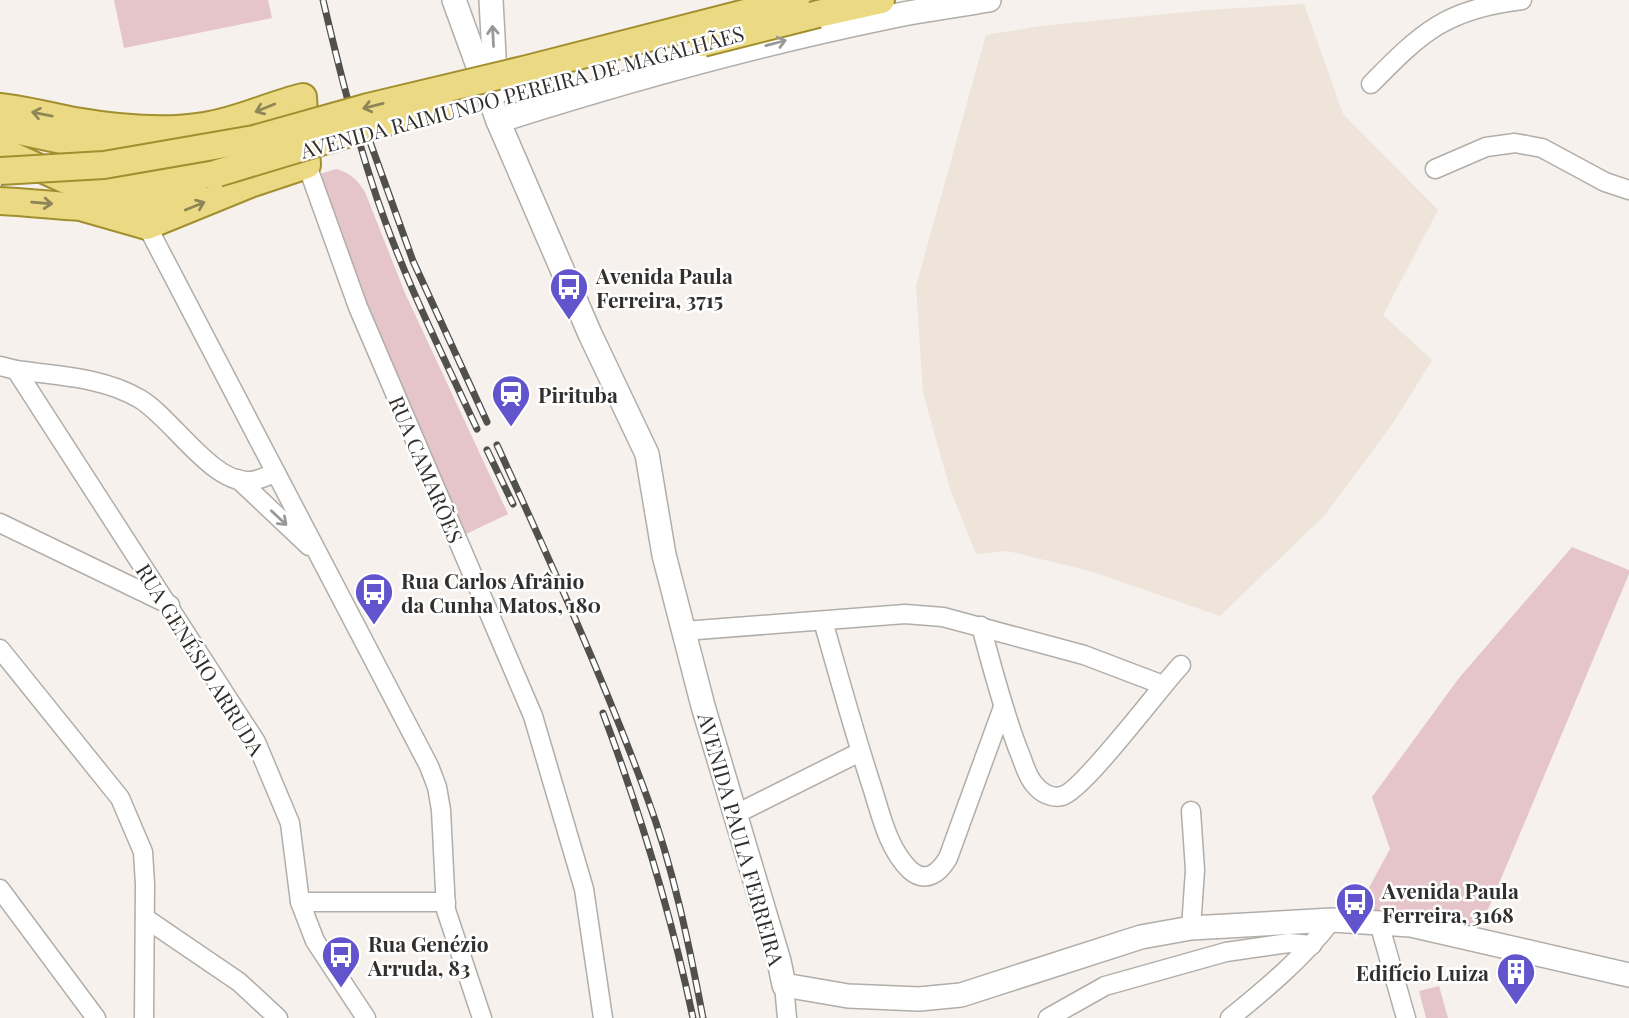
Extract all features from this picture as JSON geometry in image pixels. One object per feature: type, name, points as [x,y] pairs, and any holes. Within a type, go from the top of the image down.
[{"type":"main road","name":"AVENIDA PAULA FERREIRA","points":[[454,0],[498,121],[590,334],[647,454],[664,555],[703,706],[784,985],[848,996],[919,999],[961,995],[1142,937],[1191,928],[1332,920],[1411,925],[1629,975]]},
{"type":"main road","points":[[491,0],[498,121],[788,40],[886,17],[989,0]]},
{"type":"main road","name":"AVENIDA RAIMUNDO PEREIRA DE MAGALHÃES","points":[[0,201],[84,208],[141,201],[166,195],[188,171],[218,173],[380,124],[807,7],[881,0]]},
{"type":"main road","points":[[0,150],[66,180],[88,185],[188,171],[254,139],[368,107],[807,7]]},
{"type":"main road","points":[[0,107],[77,121],[152,129],[201,127],[234,121],[279,103],[303,97],[307,165],[250,184],[148,226],[84,208]]},
{"type":"main road","points":[[0,127],[71,142],[141,149],[188,171]]},
{"type":"main road","points":[[0,171],[104,165],[188,171]]},
{"type":"main road","points":[[148,226],[166,195]]},
{"type":"street","points":[[1371,84],[1411,43],[1436,25],[1472,8],[1522,0]]},
{"type":"street","points":[[1435,169],[1486,147],[1515,143],[1542,148],[1605,182],[1629,190]]},
{"type":"street","name":"RUA CAMARÕES","points":[[307,165],[358,307],[533,716],[584,889],[603,1018]]},
{"type":"street","points":[[148,226],[429,765],[441,810],[446,910],[482,1018]]},
{"type":"street","points":[[8,368],[101,382],[141,400],[168,421],[212,467],[237,479],[251,481],[276,473]]},
{"type":"street","name":"RUA GENÉSIO ARRUDA","points":[[8,368],[170,605],[256,742],[290,823],[300,902],[315,940],[366,1018]]},
{"type":"street","points":[[237,479],[319,556]]},
{"type":"street","points":[[0,523],[170,605]]},
{"type":"street","points":[[684,631],[905,614],[943,617],[981,625],[1084,655],[1163,685]]},
{"type":"street","points":[[823,621],[860,752],[888,835],[909,869],[917,874],[928,877],[941,870],[948,858],[1003,707]]},
{"type":"street","points":[[981,625],[1003,707],[1032,782],[1042,792],[1053,797],[1063,796],[1115,744],[1181,665]]},
{"type":"street","points":[[0,649],[120,798],[143,852],[144,1018]]},
{"type":"street","points":[[736,814],[860,752]]},
{"type":"street","points":[[1191,811],[1195,870],[1191,928]]},
{"type":"street","points":[[1,891],[96,1018]]},
{"type":"street","points":[[300,902],[446,902]]},
{"type":"street","points":[[145,918],[239,982],[278,1018]]},
{"type":"street","points":[[1230,1018],[1266,989],[1312,945],[1332,920]]},
{"type":"street","points":[[1379,923],[1406,1018]]},
{"type":"street","points":[[1048,1018],[1105,986],[1226,952],[1289,943],[1312,945]]},
{"type":"street","points":[[784,985],[787,1018]]},
{"type":"shaded area","points":[[114,0],[268,0],[272,18],[124,48]]},
{"type":"shaded area","points":[[1304,4],[1343,114],[1438,210],[1383,315],[1432,360],[1393,423],[1325,515],[1220,616],[1090,571],[1008,551],[976,554],[950,489],[923,393],[916,286],[986,35],[1040,26]]},
{"type":"shaded area","points":[[336,169],[353,177],[365,192],[405,293],[508,514],[464,535],[364,303],[313,176]]},
{"type":"shaded area","points":[[1572,547],[1629,570],[1629,574],[1487,912],[1475,926],[1358,908],[1390,849],[1372,797],[1459,678]]},
{"type":"shaded area","points":[[1439,986],[1448,1018],[1426,1018],[1419,991]]},
{"type":"railway","points":[[323,0],[351,113],[382,212],[420,306],[477,429]]},
{"type":"railway","points":[[369,139],[413,261],[487,422]]},
{"type":"railway","points":[[497,445],[594,663],[647,797],[672,878],[703,1018]]},
{"type":"railway","points":[[487,450],[513,504]]},
{"type":"railway","points":[[603,713],[654,864],[693,1018]]},
{"type":"place","name":"Avenida Paula Ferreira, 3715","points":[[569,321]]},
{"type":"place","name":"Pirituba","points":[[511,428]]},
{"type":"place","name":"Rua Carlos Afrânio da Cunha Matos, 180","points":[[374,626]]},
{"type":"place","name":"Avenida Paula Ferreira, 3168","points":[[1355,936]]},
{"type":"place","name":"Rua Genézio Arruda, 83","points":[[341,989]]},
{"type":"place","name":"Edifício Luiza","points":[[1516,1006]]}]
